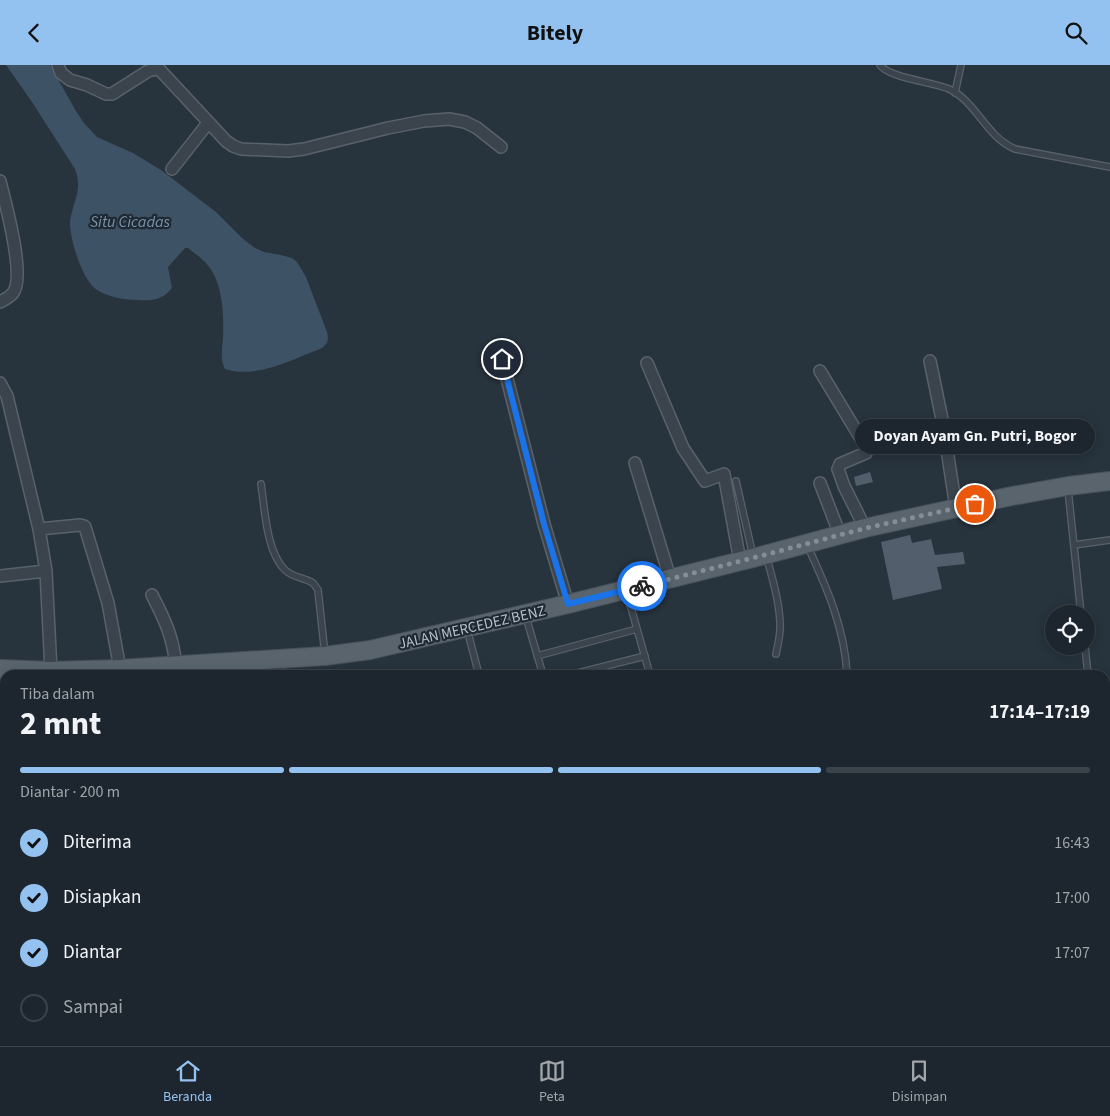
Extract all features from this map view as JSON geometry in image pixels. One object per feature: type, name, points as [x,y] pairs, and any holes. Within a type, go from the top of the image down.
[{"type":"main road","name":"JALAN MERCEDEZ BENZ","points":[[158,670],[176,666],[221,669],[278,667],[325,656],[370,650],[525,615],[866,528],[1012,496],[1110,481]]},
{"type":"main road","name":"JALAN MERCEDEZ BENZ","points":[[86,670],[136,670]]},
{"type":"street","points":[[58,65],[61,73],[70,80],[87,85],[106,94],[112,94],[148,71],[157,69],[163,73],[226,141],[241,149],[288,151],[304,149],[388,128],[424,121],[449,119],[465,122],[477,128],[501,147]]},
{"type":"street","points":[[172,169],[208,123]]},
{"type":"street","points":[[0,181],[14,237],[17,276],[13,294],[0,302]]},
{"type":"street","points":[[502,359],[544,524],[568,604]]},
{"type":"street","points":[[930,361],[943,424],[956,508]]},
{"type":"street","points":[[647,363],[682,448],[705,481],[724,475],[753,558]]},
{"type":"street","points":[[820,371],[867,450],[866,453],[840,464],[838,469],[844,486],[866,528]]},
{"type":"street","points":[[0,383],[7,396],[5,411],[39,529],[46,571],[51,670]]},
{"type":"street","points":[[636,463],[670,579]]},
{"type":"street","points":[[820,483],[840,535]]},
{"type":"street","points":[[825,495],[844,486]]},
{"type":"street","points":[[39,529],[80,525],[85,527],[108,603],[120,669]]},
{"type":"street","points":[[0,576],[46,571]]},
{"type":"street","points":[[152,595],[170,634],[176,666]]},
{"type":"lane","points":[[880,65],[892,74],[940,86],[955,93],[968,104],[998,139],[1015,149],[1110,167]]},
{"type":"lane","points":[[955,93],[961,65]]},
{"type":"lane","points":[[736,481],[753,558],[777,599],[780,623],[776,654]]},
{"type":"lane","points":[[261,484],[269,538],[278,560],[292,576],[313,583],[318,589],[325,656]]},
{"type":"lane","points":[[1068,486],[1080,605]]},
{"type":"lane","points":[[1074,545],[1110,540]]},
{"type":"lane","points":[[807,544],[833,602],[844,648],[846,670]]},
{"type":"lane","points":[[626,590],[649,670]]},
{"type":"lane","points":[[525,615],[541,670]]},
{"type":"lane","points":[[467,628],[478,670]]},
{"type":"lane","points":[[537,656],[637,629]]},
{"type":"lane","points":[[1086,655],[1087,670]]},
{"type":"lane","points":[[591,670],[645,657]]},
{"type":"water","name":"Situ Cicadas","points":[[6,65],[50,65],[76,111],[97,137],[133,153],[161,170],[216,212],[255,248],[264,252],[292,258],[297,262],[306,277],[327,332],[328,340],[326,344],[320,349],[285,363],[261,370],[249,372],[225,369],[222,358],[223,314],[219,288],[208,266],[188,248],[185,248],[168,267],[172,288],[165,295],[157,299],[122,299],[97,290],[82,269],[74,248],[70,229],[70,221],[78,189],[75,169]]},
{"type":"building","points":[[870,472],[873,482],[856,486],[854,477]]},
{"type":"building","points":[[910,535],[912,543],[931,539],[935,555],[963,552],[965,564],[937,567],[942,589],[893,600],[881,542]]},
{"type":"way so far","points":[[642,586],[866,528],[975,504]]},
{"type":"place","name":"Doyan Ayam Gn. Putri, Bogor","points":[[975,504]]},
{"type":"route","points":[[502,359],[544,524],[568,604],[642,586]]}]
